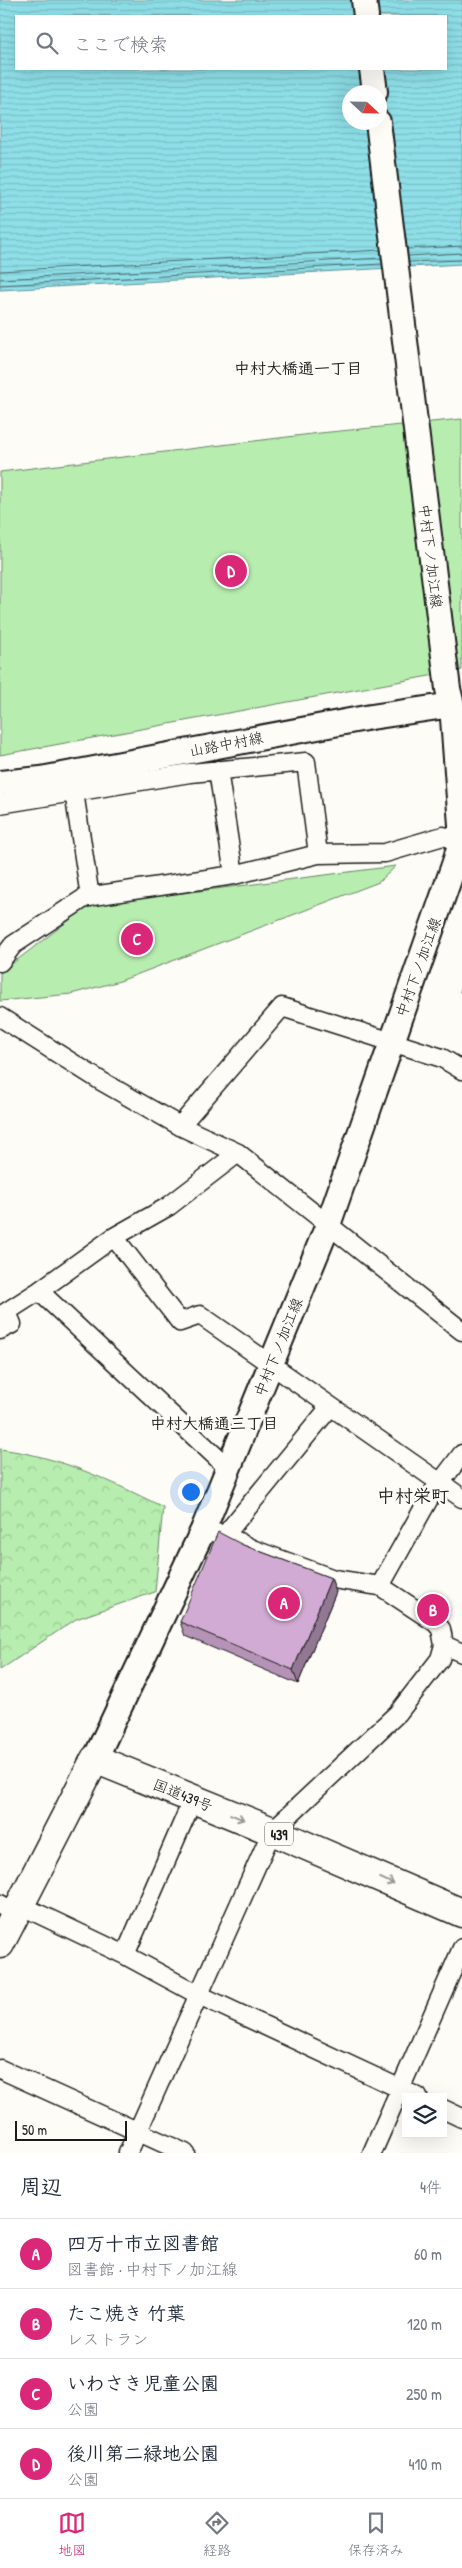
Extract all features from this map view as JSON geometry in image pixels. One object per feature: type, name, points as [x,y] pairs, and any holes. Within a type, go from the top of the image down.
[{"type":"highway","name":"国道439号","points":[[95,1759],[272,1831],[462,1914]]},
{"type":"highway","points":[[0,1944],[12,1907],[95,1759]]},
{"type":"main road","points":[[364,0],[366,15]]},
{"type":"main road","points":[[372,70],[374,85]]},
{"type":"main road","name":"中村下ノ加江線","points":[[95,1759],[214,1532],[228,1468],[328,1225],[462,833],[454,699],[379,130]]},
{"type":"main road","name":"山路中村線","points":[[0,783],[41,779],[370,717],[454,699]]},
{"type":"street","points":[[0,804],[218,770],[306,762],[318,854]]},
{"type":"street","points":[[218,770],[234,876]]},
{"type":"street","points":[[74,792],[90,897]]},
{"type":"street","points":[[0,962],[13,945],[86,898],[234,876],[318,854],[385,852],[442,836],[462,833]]},
{"type":"street","points":[[180,1126],[282,1007],[442,1058],[462,1070]]},
{"type":"street","points":[[0,1017],[101,1081],[180,1126],[238,1153],[462,1331]]},
{"type":"street","points":[[0,1330],[12,1324],[4,1314],[39,1292],[114,1236],[169,1206],[238,1153]]},
{"type":"street","points":[[114,1236],[180,1322],[200,1315],[462,1498]]},
{"type":"street","points":[[39,1292],[228,1468]]},
{"type":"street","points":[[128,2153],[272,1831],[398,1713],[440,1659],[444,1645],[441,1629],[436,1623],[380,1586],[334,1578],[252,1549],[214,1532],[330,1407]]},
{"type":"street","points":[[380,1586],[439,1483],[462,1454]]},
{"type":"street","points":[[444,1645],[462,1653]]},
{"type":"street","points":[[125,1955],[193,1799]]},
{"type":"street","points":[[12,1907],[125,1955],[199,1995],[410,2093]]},
{"type":"street","points":[[372,2153],[462,1948]]},
{"type":"street","points":[[0,2069],[185,2153]]},
{"type":"street","points":[[447,2111],[462,2118]]},
{"type":"green space","points":[[462,419],[462,670],[0,755],[0,472],[320,433]]},
{"type":"green space","points":[[396,866],[379,882],[120,981],[71,994],[0,1001],[0,973],[89,905]]},
{"type":"green space","points":[[0,1449],[44,1458],[84,1471],[163,1507],[155,1592],[76,1619],[0,1670]]},
{"type":"water","points":[[0,0],[462,0],[462,264],[0,290]]},
{"type":"building","points":[[218,1532],[243,1545],[331,1578],[293,1670],[180,1622]]},
{"type":"place","name":"後川第二緑地公園","points":[[231,571]]},
{"type":"place","name":"いわさき児童公園","points":[[137,939]]},
{"type":"place","name":"四万十市立図書館","points":[[284,1603]]},
{"type":"place","name":"たこ焼き 竹葉","points":[[433,1610]]},
{"type":"district","name":"中村大橋通一丁目","points":[[298,368]]},
{"type":"district","name":"中村大橋通三丁目","points":[[214,1423]]},
{"type":"district","name":"中村栄町","points":[[413,1495]]}]
